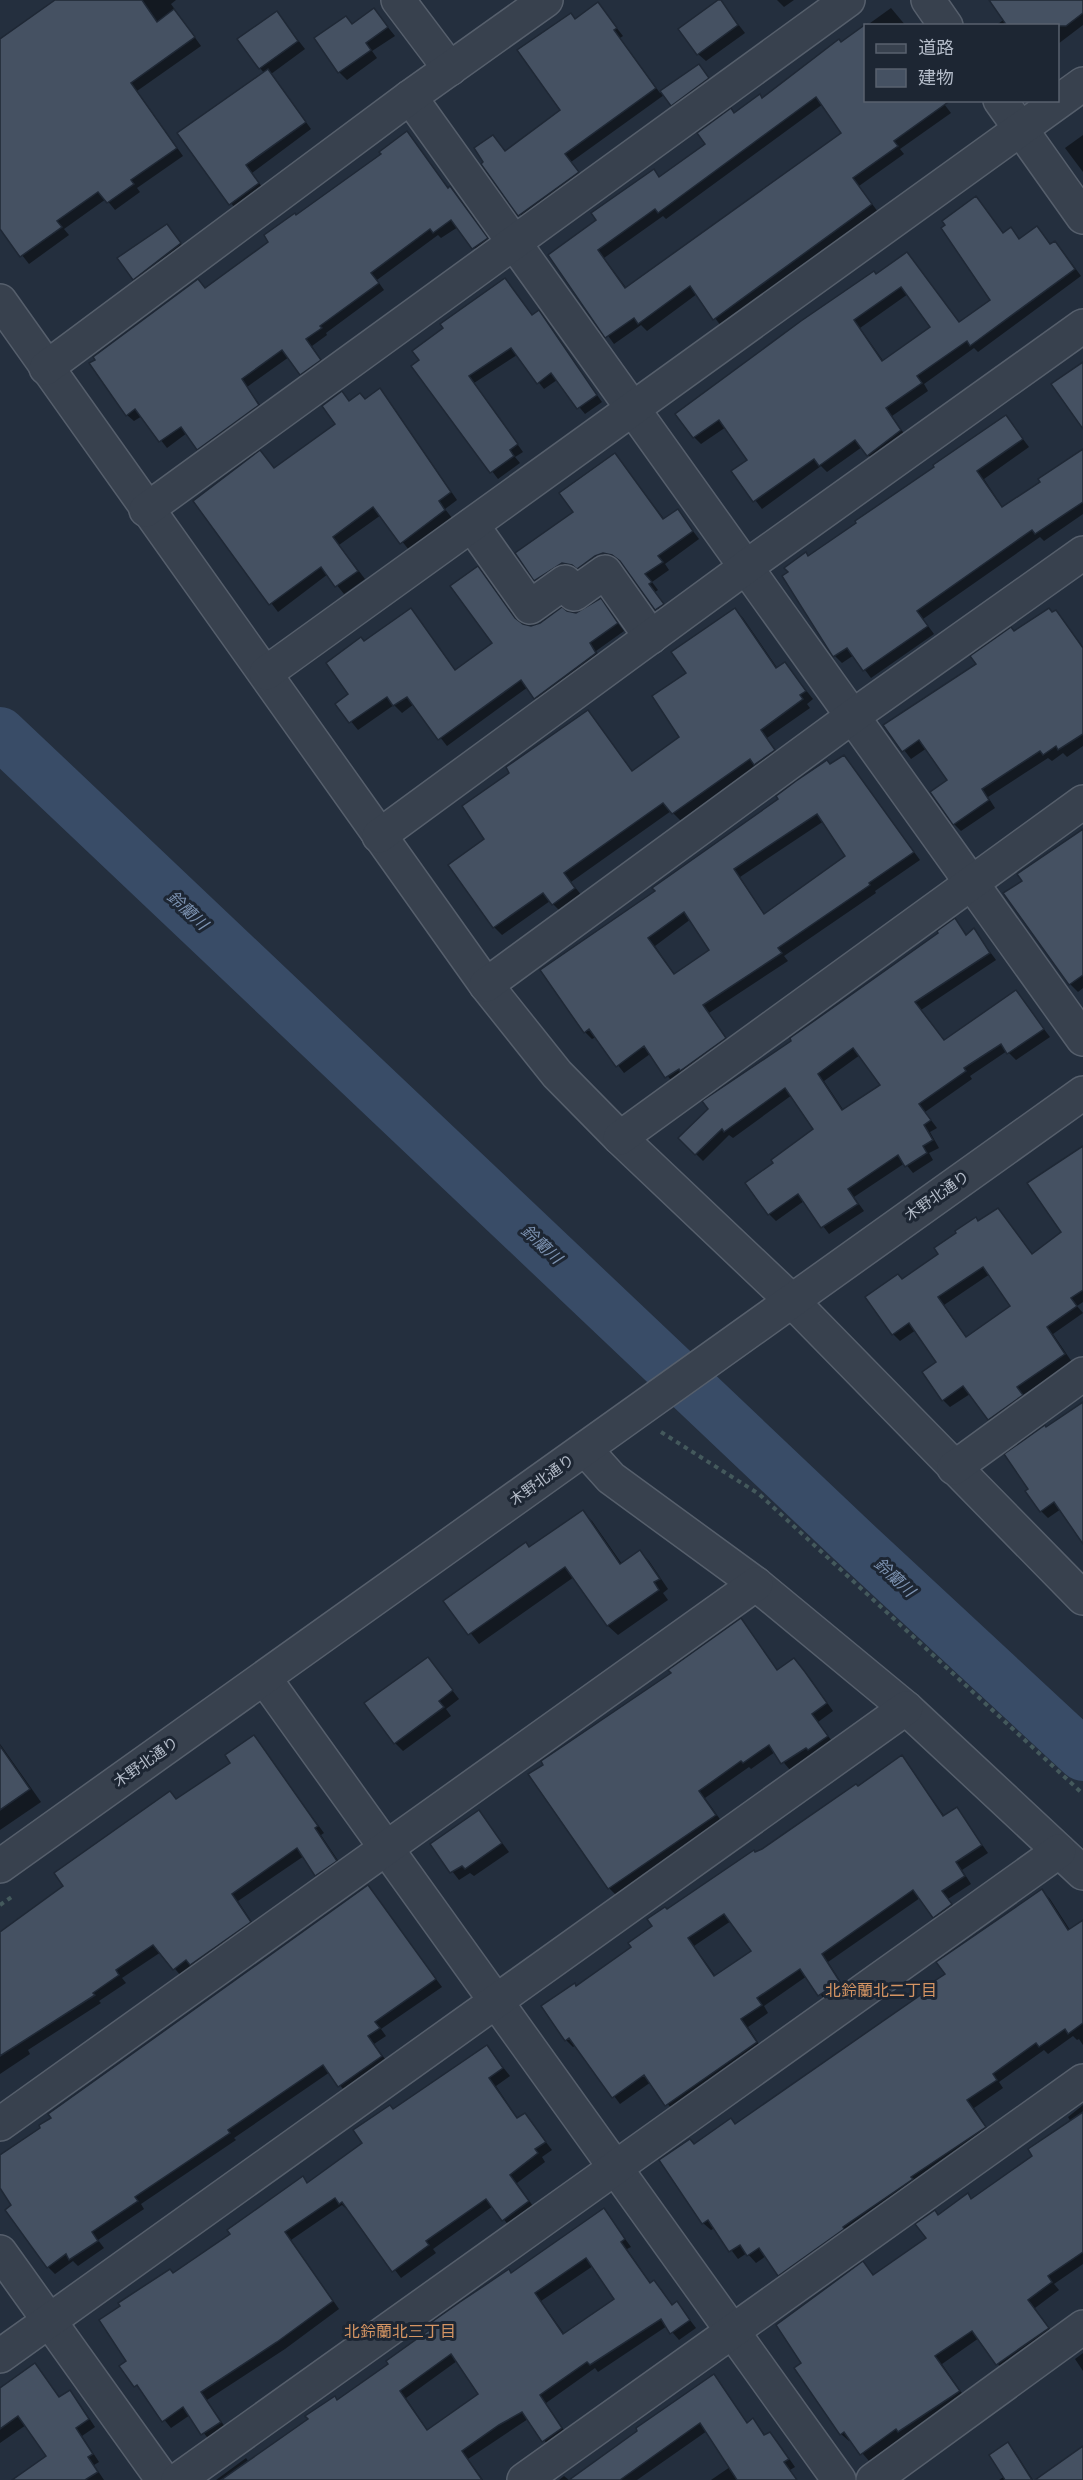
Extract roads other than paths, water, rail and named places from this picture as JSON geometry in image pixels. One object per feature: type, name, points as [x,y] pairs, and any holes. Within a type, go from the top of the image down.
[{"type":"street","points":[[398,0],[450,69]]},
{"type":"street","points":[[46,368],[410,97],[546,0]]},
{"type":"street","points":[[146,510],[848,0]]},
{"type":"street","points":[[928,0],[945,24]]},
{"type":"street","points":[[1059,101],[1083,84]]},
{"type":"street","points":[[410,97],[1083,1039]]},
{"type":"street","points":[[1001,102],[1083,217]]},
{"type":"street","points":[[266,673],[1058,102]]},
{"type":"street","points":[[0,301],[146,510],[266,673],[486,985],[557,1074],[620,1138],[791,1300],[1083,1598]]},
{"type":"street","points":[[379,836],[746,567],[1083,326]]},
{"type":"street","points":[[472,525],[530,607],[565,582],[574,594],[604,572],[651,637]]},
{"type":"street","points":[[486,985],[853,716],[1083,553]]},
{"type":"street","points":[[620,1138],[1083,802]]},
{"type":"street","name":"木野北通り","points":[[0,1866],[585,1449],[655,1417],[730,1343],[1083,1093]]},
{"type":"street","points":[[954,1468],[1083,1374]]},
{"type":"street","points":[[585,1449],[611,1478],[756,1584],[906,1708],[1083,1874]]},
{"type":"street","points":[[0,2124],[756,1584]]},
{"type":"street","points":[[265,1679],[839,2480]]},
{"type":"street","points":[[0,2356],[906,1708]]},
{"type":"street","points":[[178,2480],[1059,1851]]},
{"type":"street","points":[[524,2480],[1083,2081]]},
{"type":"street","points":[[0,2252],[164,2480]]},
{"type":"street","points":[[873,2480],[1083,2327]]},
{"type":"waterway","name":"鈴蘭川","points":[[0,733],[856,1544],[1083,1755]]},
{"type":"district","name":"北鈴蘭北二丁目","points":[[881,1990]]},
{"type":"district","name":"北鈴蘭北三丁目","points":[[400,2331]]}]
